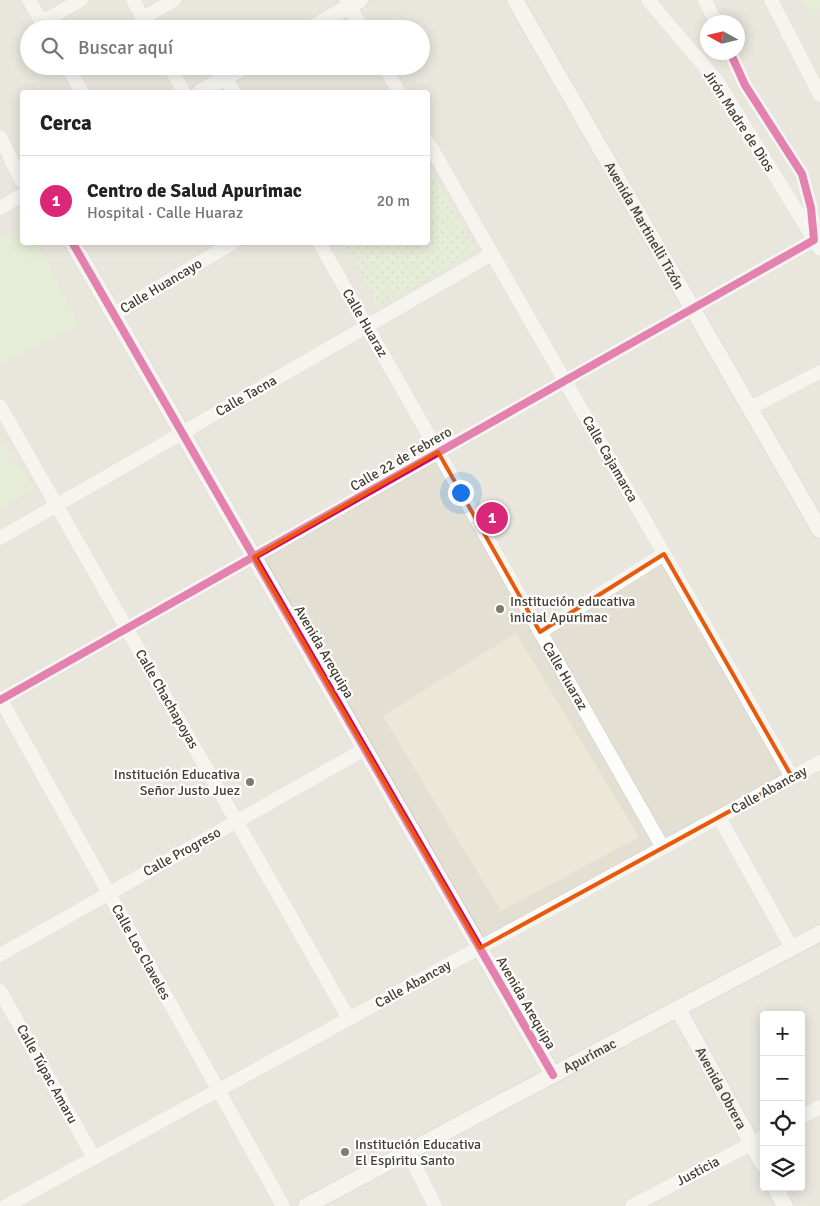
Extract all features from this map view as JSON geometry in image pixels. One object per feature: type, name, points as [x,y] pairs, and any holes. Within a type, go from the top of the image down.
[{"type":"street","points":[[29,0],[41,20]]},
{"type":"street","points":[[53,20],[81,0]]},
{"type":"street","points":[[133,0],[144,20]]},
{"type":"street","points":[[150,20],[174,0]]},
{"type":"street","name":"Avenida Martinelli Tizón","points":[[515,0],[820,530]]},
{"type":"street","name":"Jirón Madre de Dios","points":[[648,0],[717,81],[817,245]]},
{"type":"street","points":[[705,0],[712,15]]},
{"type":"street","points":[[770,0],[820,95]]},
{"type":"street","points":[[324,20],[352,2],[359,20]]},
{"type":"street","points":[[734,60],[745,85],[802,174],[811,208],[817,245]]},
{"type":"street","points":[[72,75],[81,90]]},
{"type":"street","points":[[174,75],[183,90]]},
{"type":"street","points":[[204,90],[230,75]]},
{"type":"street","points":[[389,75],[398,90]]},
{"type":"street","points":[[225,78],[233,90]]},
{"type":"street","points":[[0,137],[20,177]]},
{"type":"street","name":"Calle Cajamarca","points":[[430,146],[792,777]]},
{"type":"street","points":[[0,208],[20,197]]},
{"type":"street","name":"Avenida Arequipa","points":[[74,245],[553,1075]]},
{"type":"street","name":"Calle Huancayo","points":[[114,314],[229,245]]},
{"type":"street","name":"Calle Huaraz","points":[[321,245],[662,848]]},
{"type":"street","name":"Calle 22 de Febrero","points":[[0,699],[693,308],[817,245]]},
{"type":"street","name":"Calle Tacna","points":[[0,538],[492,254]]},
{"type":"street","points":[[750,408],[820,372]]},
{"type":"street","name":"Calle Chachapoyas","points":[[0,406],[349,1019]]},
{"type":"street","points":[[540,632],[664,554]]},
{"type":"street","name":"Calle Los Claveles","points":[[0,699],[283,1206]]},
{"type":"street","name":"Calle Progreso","points":[[0,955],[365,748]]},
{"type":"street","name":"Calle Abancay","points":[[6,1206],[820,762]]},
{"type":"street","points":[[719,817],[792,948]]},
{"type":"street","name":"Apurímac","points":[[306,1206],[820,933]]},
{"type":"street","name":"Calle Túpac Amaru","points":[[0,991],[94,1158]]},
{"type":"street","name":"Avenida Obrera","points":[[678,1008],[758,1140]]},
{"type":"street","points":[[805,1115],[820,1107]]},
{"type":"street","name":"Justicia","points":[[632,1206],[758,1140]]},
{"type":"street","points":[[408,1152],[435,1206]]},
{"type":"street","points":[[777,1191],[785,1206]]},
{"type":"highlighted area","points":[[438,452],[540,632],[664,554],[792,777],[480,948],[254,557]]},
{"type":"shaded area","points":[[0,0],[820,0],[820,1206],[0,1206]]},
{"type":"shaded area","points":[[516,633],[639,837],[501,911],[383,716]]},
{"type":"green space","points":[[801,0],[820,0],[820,10],[810,16]]},
{"type":"green space","points":[[430,169],[477,250],[378,307],[343,245],[430,245]]},
{"type":"green space","points":[[20,231],[20,245],[39,245],[78,325],[0,364],[0,240]]},
{"type":"green space","points":[[0,436],[34,488],[0,510]]},
{"type":"cycle path","points":[[0,700],[814,240],[811,208],[802,174],[745,85],[734,60]]},
{"type":"cycle path","points":[[74,245],[553,1075]]},
{"type":"place","name":"Centro de Salud Apurimac","points":[[492,518]]},
{"type":"place","name":"Institución educativa inicial Apurimac","points":[[500,609]]},
{"type":"place","name":"Institución Educativa Señor Justo Juez","points":[[250,782]]},
{"type":"place","name":"Institución Educativa El Espiritu Santo","points":[[345,1152]]}]
